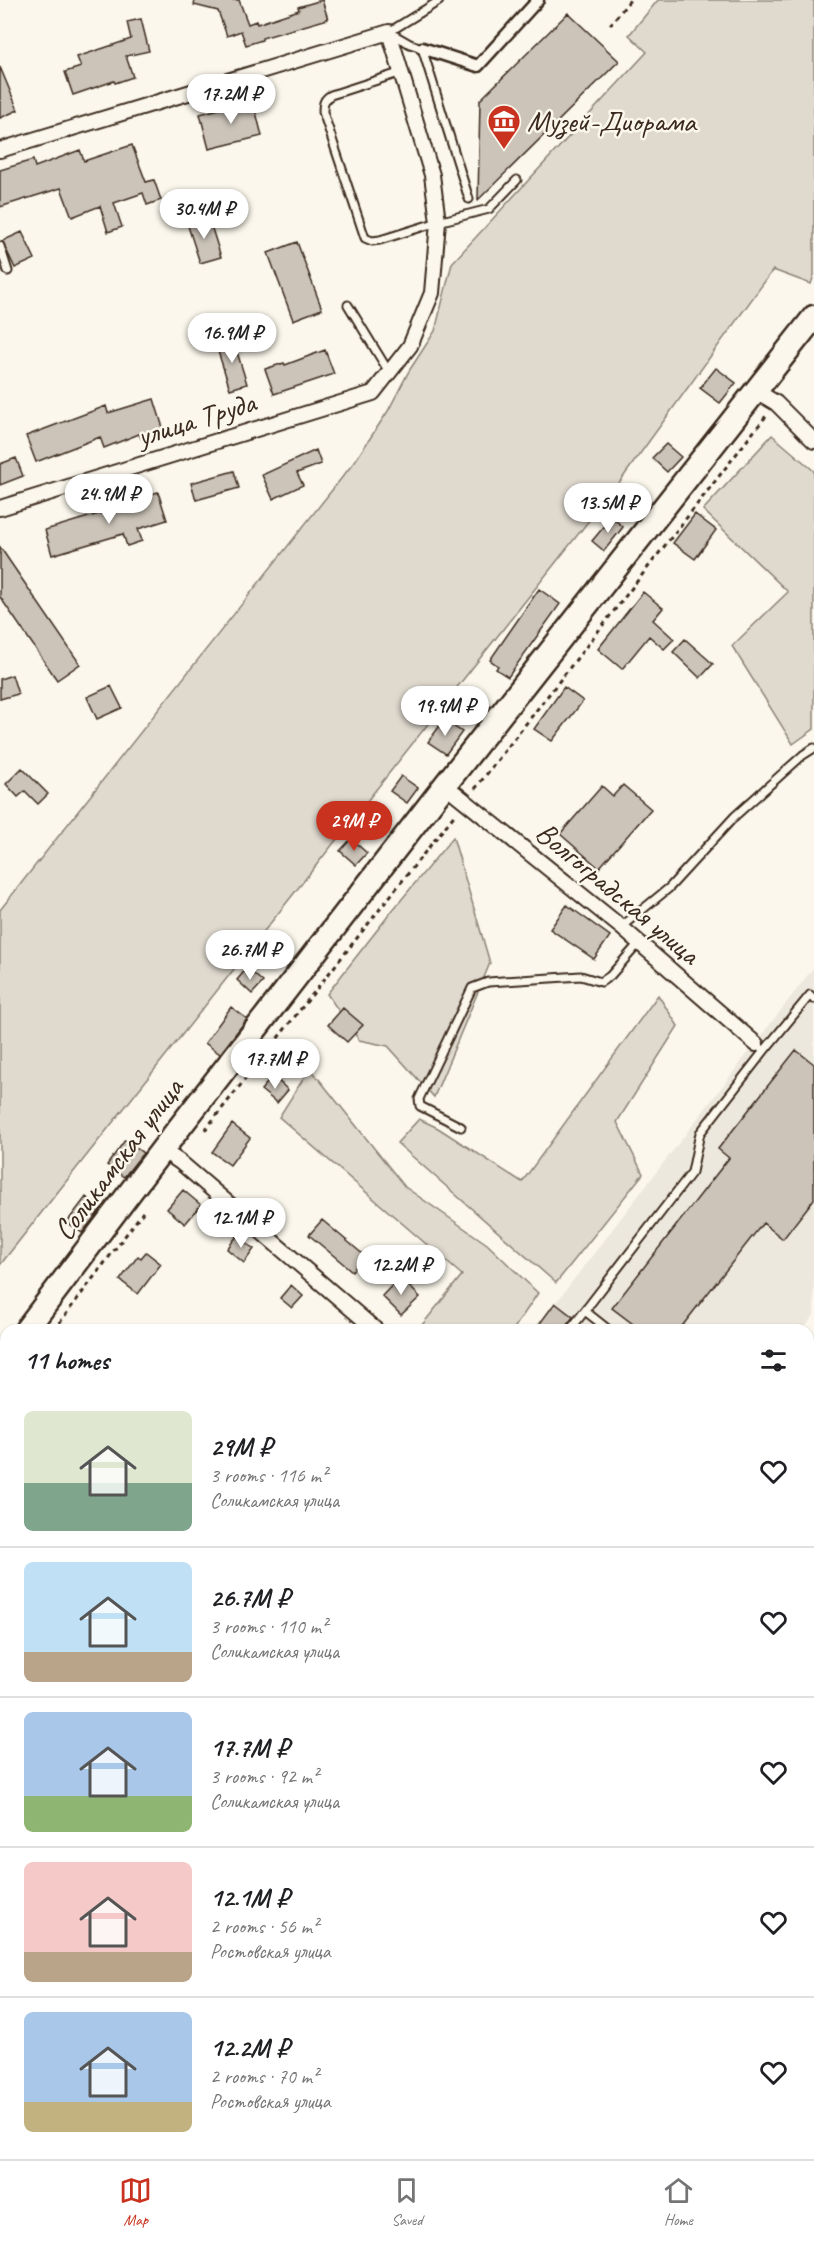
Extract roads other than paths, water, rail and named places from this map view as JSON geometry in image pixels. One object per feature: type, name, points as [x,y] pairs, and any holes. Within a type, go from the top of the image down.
[{"type":"main road","name":"Соликамская улица","points":[[31,1324],[162,1150],[445,785],[814,317]]},
{"type":"street","points":[[422,48],[478,66],[538,0]]},
{"type":"street","points":[[0,150],[389,32],[432,175],[438,222],[432,293],[410,346],[389,372]]},
{"type":"street","name":"улица Труда","points":[[0,508],[373,393],[389,372]]},
{"type":"street","points":[[756,391],[776,403],[814,441]]},
{"type":"street","name":"Волгоградская улица","points":[[445,785],[621,927],[760,1047]]},
{"type":"street","points":[[162,1150],[180,1162],[369,1324]]},
{"type":"lane","points":[[439,1],[389,32],[422,48],[469,199]]},
{"type":"lane","points":[[402,72],[325,99],[323,112],[365,238],[372,241],[380,240],[489,209],[517,180]]},
{"type":"lane","points":[[0,246],[8,271]]},
{"type":"lane","points":[[348,305],[389,372]]},
{"type":"lane","points":[[621,927],[669,888],[735,816],[803,755],[814,748]]},
{"type":"lane","points":[[462,1127],[426,1110],[420,1106],[419,1099],[472,988],[488,982],[581,976],[601,982],[610,976],[639,943]]},
{"type":"lane","points":[[575,1324],[692,1172],[700,1133],[760,1047],[810,995],[814,999]]},
{"type":"lane","points":[[585,1311],[601,1324]]},
{"type":"place","name":"Музей-Диорама","points":[[504,150]]}]
